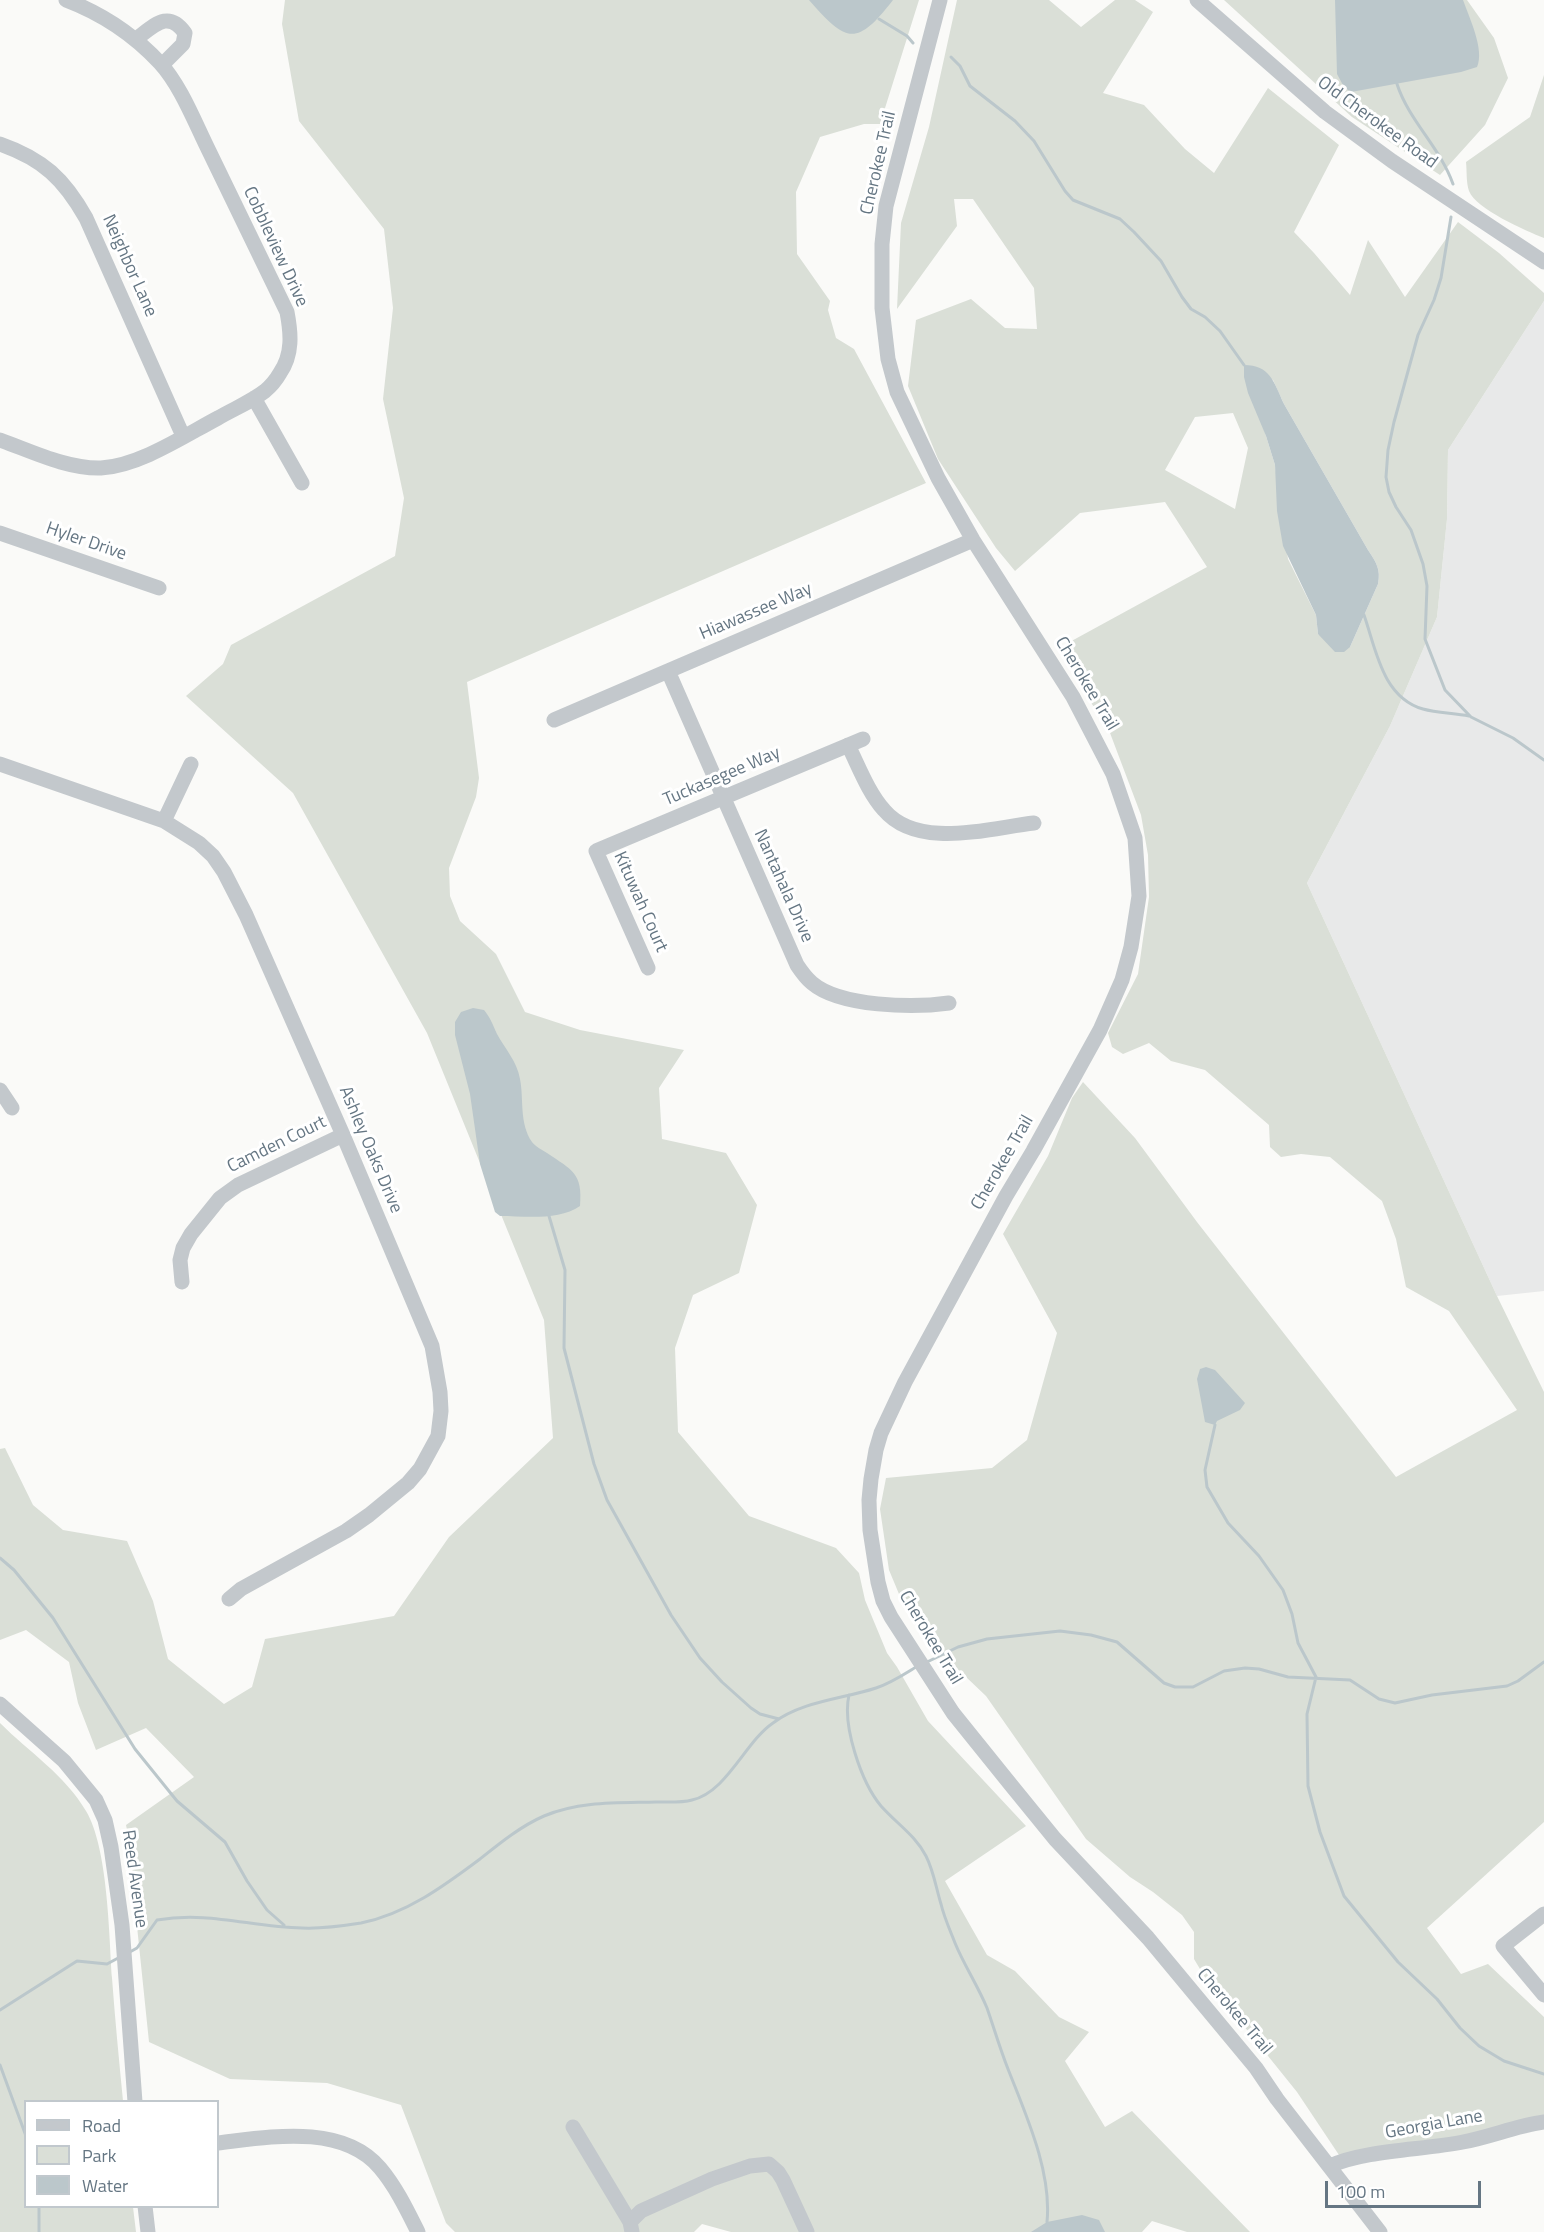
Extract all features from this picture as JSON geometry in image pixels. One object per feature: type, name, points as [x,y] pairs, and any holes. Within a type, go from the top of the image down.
[{"type":"street","name":"Cobbleview Drive","points":[[0,440],[66,463],[100,468],[134,460],[254,398],[273,383],[286,361],[291,335],[287,312],[185,102],[162,65],[136,39],[116,24],[66,0]]},
{"type":"street","name":"Cherokee Trail","points":[[940,0],[886,206],[882,244],[882,308],[888,359],[897,392],[938,478],[1094,732],[1113,774],[1135,838],[1139,896],[1131,947],[1122,980],[1100,1030],[1009,1190],[905,1382],[876,1450],[869,1500],[873,1557],[883,1601],[939,1692],[1055,1839],[1148,1938],[1256,2068],[1375,2230]]},
{"type":"street","name":"Old Cherokee Road","points":[[1197,0],[1325,112],[1392,161],[1544,262]]},
{"type":"street","points":[[136,39],[166,20],[178,24],[185,33],[183,45],[162,65]]},
{"type":"street","name":"Neighbor Lane","points":[[0,144],[30,156],[51,171],[74,196],[86,218],[183,436]]},
{"type":"street","points":[[254,398],[302,483]]},
{"type":"street","name":"Hyler Drive","points":[[0,533],[159,588]]},
{"type":"street","name":"Hiawassee Way","points":[[554,720],[974,540]]},
{"type":"street","name":"Nantahala Drive","points":[[668,671],[797,965],[813,984],[826,991],[863,1001],[907,1006],[949,1003]]},
{"type":"street","name":"Tuckasegee Way","points":[[597,851],[863,739]]},
{"type":"street","points":[[848,745],[875,799],[884,811],[913,830],[950,834],[1034,823]]},
{"type":"street","name":"Ashley Oaks Drive","points":[[0,764],[164,821],[199,843],[224,872],[246,915],[343,1135],[432,1346],[441,1392],[438,1436],[420,1469],[408,1483],[346,1531],[241,1589],[229,1599]]},
{"type":"street","points":[[164,821],[191,764]]},
{"type":"street","name":"Kituwah Court","points":[[597,851],[648,968]]},
{"type":"street","points":[[0,1090],[12,1108]]},
{"type":"street","name":"Camden Court","points":[[182,1282],[180,1260],[183,1248],[191,1234],[220,1198],[238,1185],[343,1135]]},
{"type":"street","name":"Reed Avenue","points":[[0,1704],[64,1761],[100,1808],[111,1847],[122,1925],[135,2100]]},
{"type":"street","points":[[1544,1914],[1503,1946],[1544,1995]]},
{"type":"street","name":"Georgia Lane","points":[[1330,2166],[1350,2159],[1466,2141],[1522,2125],[1544,2122]]},
{"type":"street","points":[[573,2127],[631,2227],[641,2211],[712,2179],[750,2166],[769,2164],[783,2180],[807,2232]]},
{"type":"street","points":[[219,2143],[307,2137],[325,2139],[358,2151],[380,2168],[393,2186],[418,2232]]},
{"type":"street","points":[[145,2208],[148,2232]]},
{"type":"shaded area","points":[[1544,301],[1544,1291],[1497,1296],[1307,883],[1390,726],[1437,617],[1447,519],[1448,450]]},
{"type":"green space","points":[[285,0],[919,0],[880,124],[864,124],[820,137],[796,192],[797,254],[830,301],[828,310],[836,338],[854,349],[926,483],[467,682],[479,778],[476,797],[449,868],[450,896],[460,921],[496,954],[525,1012],[580,1030],[684,1050],[659,1088],[662,1139],[726,1153],[757,1205],[739,1273],[693,1295],[675,1348],[678,1432],[749,1516],[836,1548],[859,1573],[865,1600],[887,1653],[928,1721],[1026,1826],[945,1881],[987,1955],[1015,1971],[1059,2017],[1089,2032],[1065,2061],[1105,2127],[1132,2111],[1250,2232],[1187,2232],[1152,2221],[1142,2232],[731,2232],[702,2224],[694,2232],[455,2232],[446,2223],[401,2105],[327,2083],[230,2079],[149,2042],[131,1850],[126,1825],[194,1777],[146,1728],[96,1750],[78,1703],[69,1662],[26,1630],[0,1640],[0,1449],[5,1448],[33,1505],[63,1530],[127,1541],[153,1601],[168,1659],[224,1704],[252,1687],[265,1639],[394,1616],[449,1537],[553,1438],[544,1320],[427,1033],[293,793],[186,696],[223,664],[231,645],[395,556],[404,498],[383,399],[393,308],[384,229],[299,121],[282,24]]},
{"type":"green space","points":[[957,0],[1049,0],[1081,27],[1115,0],[1135,0],[1153,12],[1103,93],[1144,105],[1185,149],[1214,173],[1268,88],[1339,145],[1294,232],[1350,295],[1368,240],[1405,297],[1458,222],[1499,253],[1544,293],[1544,301],[1448,450],[1447,519],[1437,617],[1390,726],[1307,883],[1497,1296],[1544,1392],[1544,1822],[1427,1928],[1461,1974],[1488,1964],[1544,2017],[1544,2117],[1466,2135],[1339,2155],[1297,2092],[1206,1979],[1194,1959],[1194,1932],[1182,1915],[1130,1877],[1086,1839],[986,1696],[923,1636],[904,1606],[889,1570],[880,1509],[886,1478],[992,1468],[1027,1440],[1057,1333],[1003,1234],[1048,1156],[1072,1098],[1083,1082],[1135,1138],[1197,1222],[1396,1477],[1517,1410],[1449,1311],[1406,1287],[1396,1239],[1382,1201],[1330,1157],[1301,1154],[1281,1157],[1270,1147],[1269,1125],[1205,1070],[1171,1061],[1149,1043],[1123,1054],[1112,1047],[1108,1033],[1138,974],[1149,897],[1148,855],[1141,815],[1107,725],[1089,700],[1066,644],[1207,567],[1165,502],[1080,513],[1015,571],[996,548],[938,459],[908,386],[916,320],[971,299],[1005,328],[1037,329],[1034,288],[973,199],[954,199],[957,226],[897,309],[901,223],[929,127]],"holes":[[[1244,365],[1273,380],[1284,404],[1377,566],[1378,584],[1350,647],[1318,634],[1316,615],[1288,559],[1275,465]],[[1233,413],[1248,448],[1235,509],[1165,470],[1195,417]]]},
{"type":"green space","points":[[1224,0],[1467,0],[1494,38],[1508,78],[1485,125],[1440,175],[1352,117]]},
{"type":"green space","points":[[1544,75],[1544,238],[1502,219],[1473,198],[1468,188],[1466,162],[1530,117]]},
{"type":"green space","points":[[0,1723],[68,1786],[86,1811],[93,1827],[99,1847],[106,1892],[123,2100],[24,2100],[24,2208],[133,2208],[136,2232],[0,2232]]},
{"type":"water","points":[[809,0],[893,0],[869,26],[860,32],[851,34],[833,24]]},
{"type":"water","points":[[1335,0],[1463,0],[1478,43],[1477,67],[1351,92],[1344,87],[1337,74]]},
{"type":"water","points":[[1244,365],[1260,368],[1270,376],[1377,566],[1378,584],[1350,647],[1344,652],[1335,652],[1318,634],[1316,615],[1283,546],[1277,511],[1275,465],[1248,393]]},
{"type":"water","points":[[473,1008],[484,1010],[516,1066],[520,1079],[525,1127],[532,1142],[563,1164],[577,1179],[580,1186],[580,1206],[572,1211],[541,1217],[500,1216],[495,1212],[480,1164],[470,1094],[455,1035],[455,1022],[461,1012]]},
{"type":"water","points":[[1206,1367],[1215,1370],[1245,1403],[1240,1410],[1217,1421],[1215,1425],[1205,1422],[1197,1379],[1200,1369]]},
{"type":"water","points":[[1082,2215],[1099,2220],[1105,2232],[1031,2232],[1047,2222]]},
{"type":"waterway","points":[[879,19],[907,36],[913,43]]},
{"type":"waterway","points":[[951,57],[960,66],[970,86],[1015,121],[1034,141],[1073,200],[1120,219],[1134,232],[1161,261],[1191,309],[1205,317],[1220,331],[1244,365]]},
{"type":"waterway","points":[[1397,84],[1409,110],[1440,158],[1453,184]]},
{"type":"waterway","points":[[1451,217],[1441,278],[1418,335],[1394,422],[1388,450],[1386,477],[1389,492],[1411,530],[1423,564],[1427,586],[1425,639],[1445,690],[1471,717],[1513,738],[1544,760]]},
{"type":"waterway","points":[[1364,615],[1377,657],[1389,683],[1398,694],[1409,703],[1423,709],[1469,716]]},
{"type":"waterway","points":[[549,1216],[565,1270],[564,1348],[594,1464],[607,1500],[671,1615],[700,1658],[751,1708],[760,1714],[779,1719]]},
{"type":"waterway","points":[[1215,1425],[1205,1470],[1207,1487],[1228,1523],[1259,1556],[1283,1590],[1292,1614],[1298,1643],[1316,1677],[1307,1714],[1308,1786],[1320,1832],[1344,1896],[1398,1962],[1437,1999],[1460,2028],[1479,2046],[1504,2061],[1544,2074]]},
{"type":"waterway","points":[[0,1558],[14,1570],[53,1618],[135,1749],[177,1801],[225,1842],[267,1910],[284,1925]]},
{"type":"waterway","points":[[925,1663],[958,1647],[987,1639],[1060,1631],[1091,1635],[1117,1642],[1164,1683],[1175,1687],[1193,1687],[1224,1671],[1259,1669],[1288,1677],[1350,1680],[1379,1699],[1395,1703],[1432,1695],[1507,1686],[1544,1662]]},
{"type":"waterway","points":[[128,1953],[137,1948],[157,1920],[194,1917],[283,1927],[317,1928],[378,1919],[424,1898],[511,1835],[544,1816],[585,1805],[683,1802],[704,1795],[726,1777],[763,1731],[784,1716],[810,1705],[881,1686],[916,1667]]},
{"type":"waterway","points":[[849,1695],[848,1722],[860,1768],[881,1806],[911,1836],[926,1856],[955,1943],[987,2008],[1042,2164],[1046,2183],[1047,2222]]},
{"type":"waterway","points":[[0,2010],[77,1961],[107,1964],[120,1957]]},
{"type":"waterway","points":[[0,2065],[24,2131]]},
{"type":"waterway","points":[[39,2208],[39,2232]]}]
